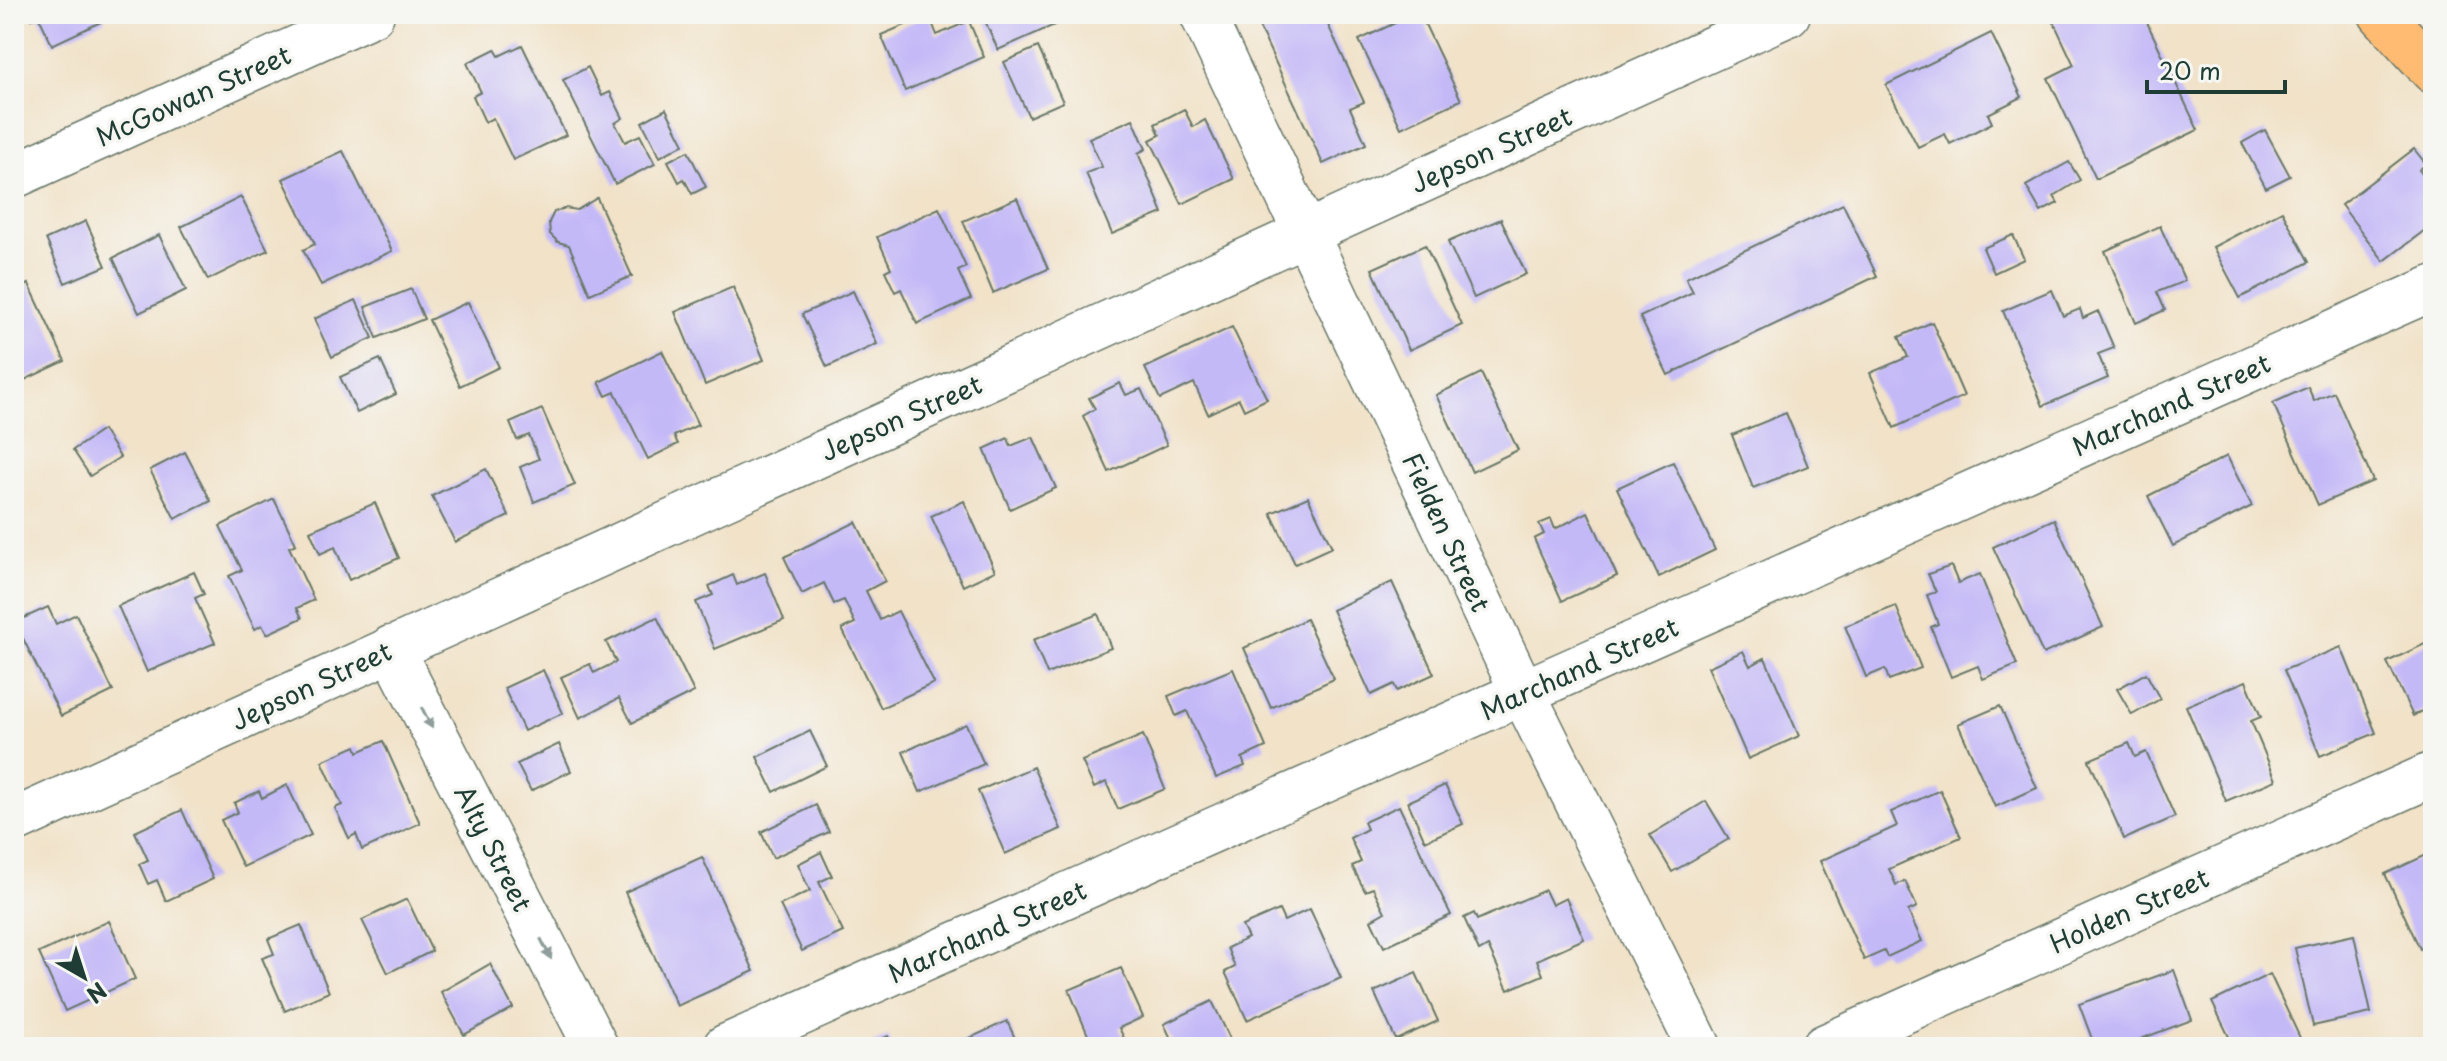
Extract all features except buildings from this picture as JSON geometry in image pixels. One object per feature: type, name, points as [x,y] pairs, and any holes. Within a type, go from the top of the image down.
[{"type":"main road","points":[[2381,14],[2433,71]]},
{"type":"street","name":"McGowan Street","points":[[18,164],[372,14]]},
{"type":"street","name":"Fielden Street","points":[[1202,14],[1523,693],[1699,1047]]},
{"type":"street","name":"Jepson Street","points":[[14,821],[1788,14]]},
{"type":"street","name":"Marchand Street","points":[[725,1047],[2433,288]]},
{"type":"street","name":"Alty Street","points":[[391,648],[596,1047]]},
{"type":"street","name":"Holden Street","points":[[1824,1047],[2433,774]]}]
